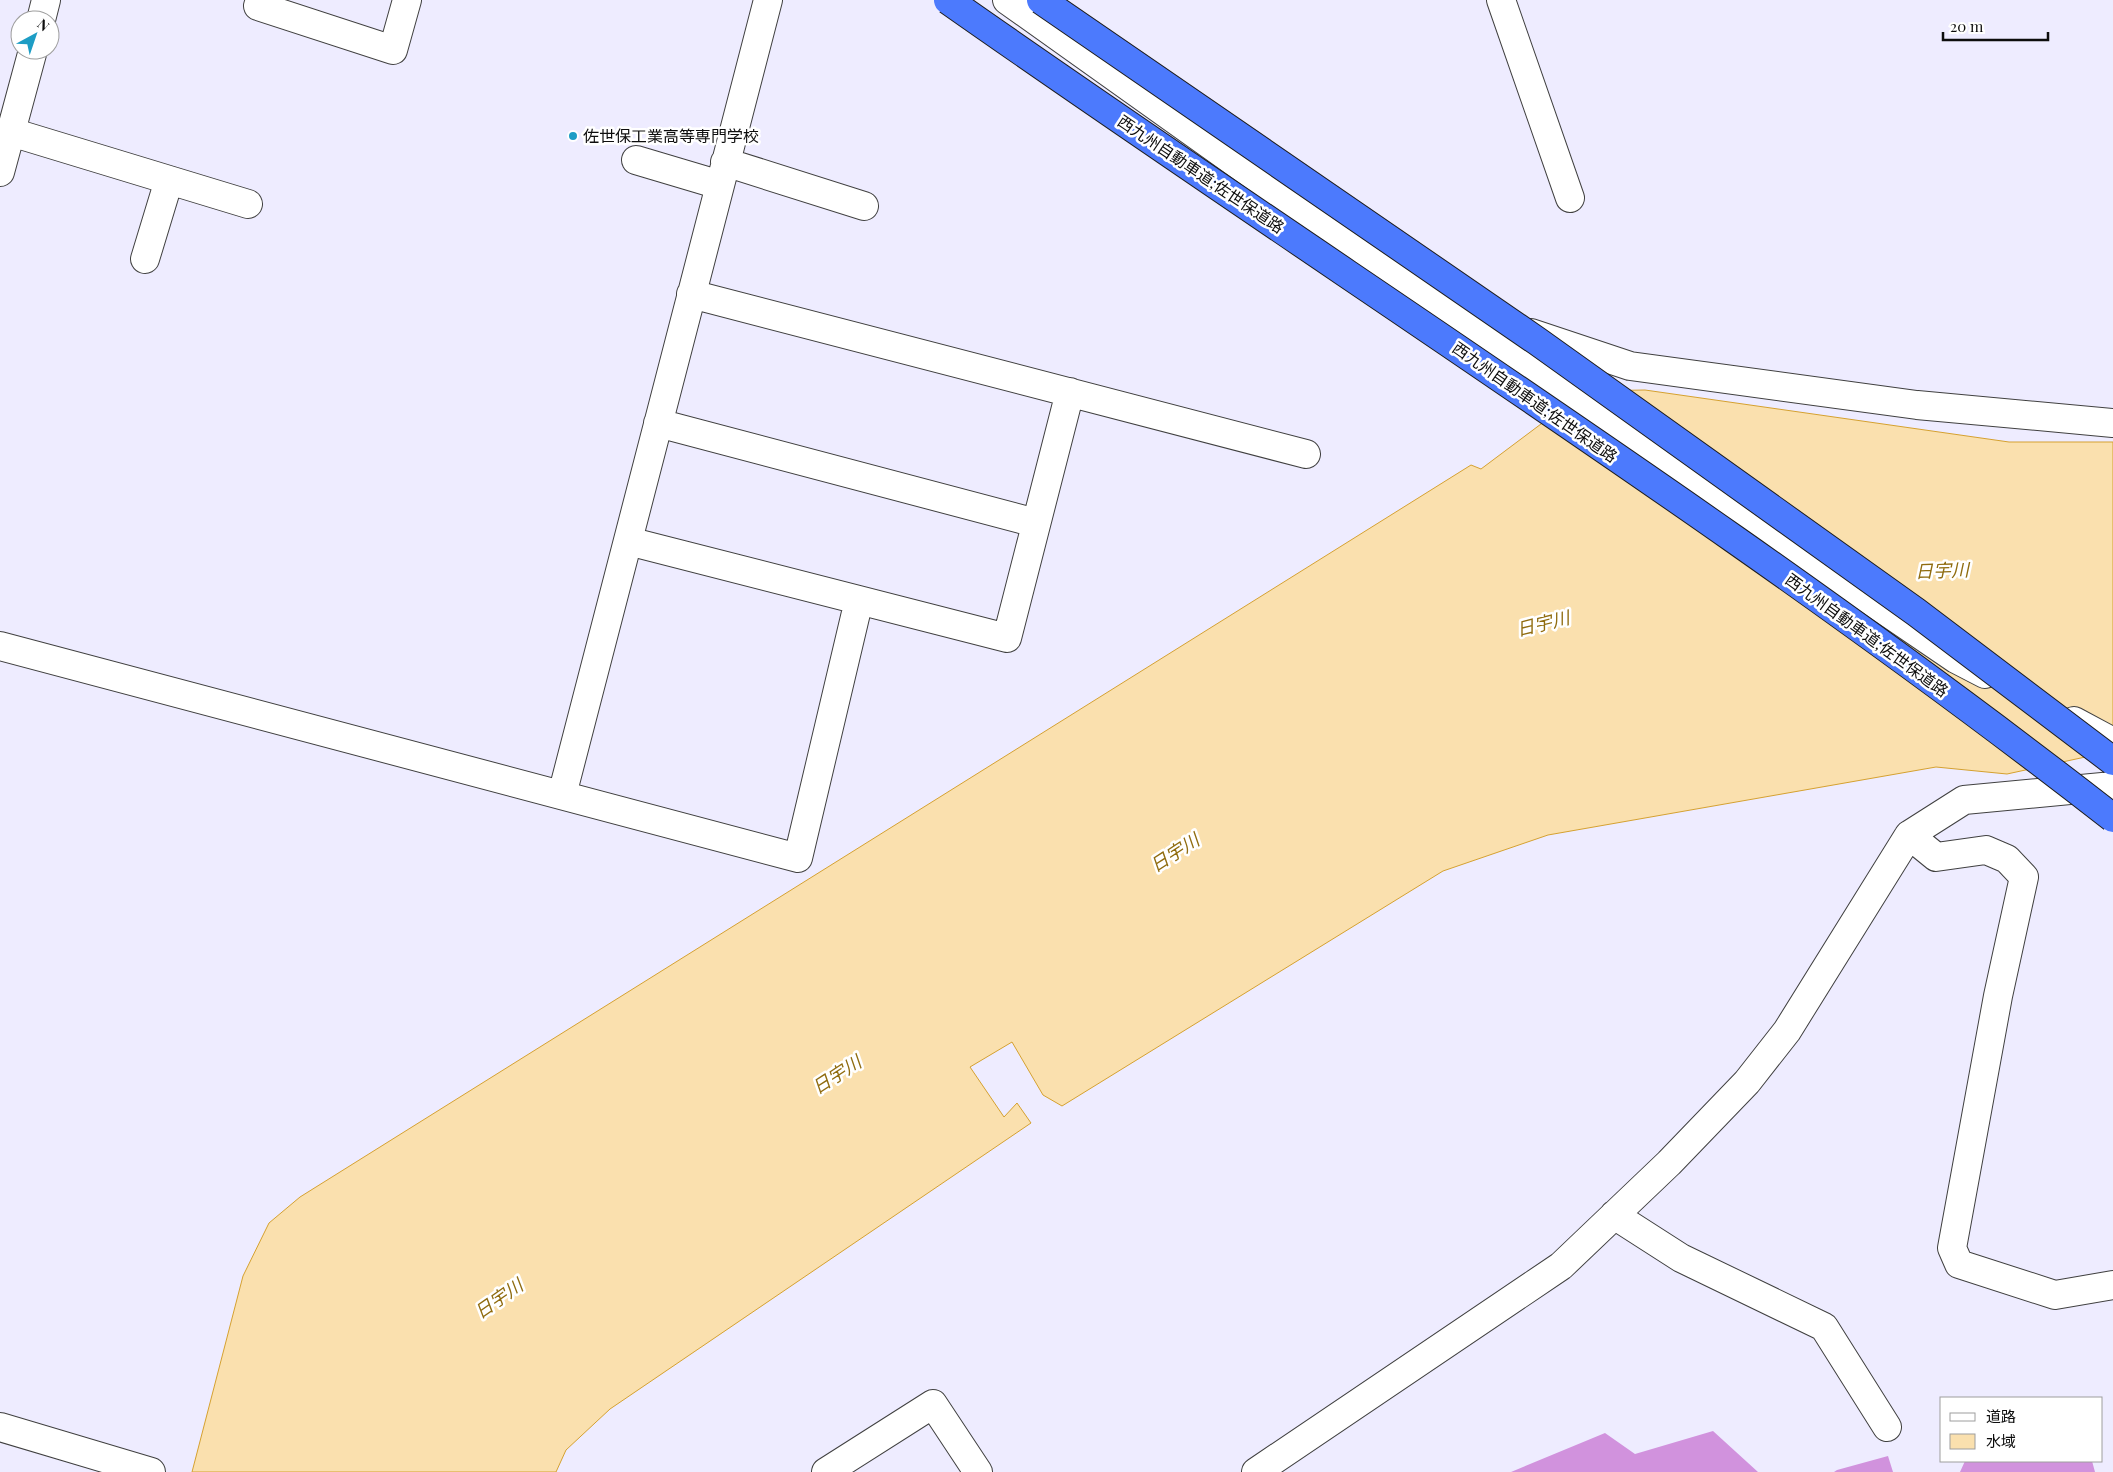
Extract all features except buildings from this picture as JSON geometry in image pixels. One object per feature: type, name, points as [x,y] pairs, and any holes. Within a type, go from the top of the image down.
[{"type":"highway","name":"西九州自動車道;佐世保道路","points":[[948,0],[1512,385],[1852,622],[2012,739],[2113,818]]},
{"type":"highway","points":[[1041,0],[1537,341],[1916,612],[2113,761]]},
{"type":"street","points":[[260,0],[258,6],[393,50],[407,0]]},
{"type":"street","points":[[562,795],[768,0]]},
{"type":"street","points":[[1006,0],[1420,295],[1956,659],[2113,742]]},
{"type":"street","points":[[1501,0],[1570,198]]},
{"type":"street","points":[[0,172],[30,60]]},
{"type":"street","points":[[11,132],[248,204]]},
{"type":"street","points":[[636,160],[723,174],[864,206]]},
{"type":"street","points":[[146,259],[169,180]]},
{"type":"street","points":[[692,294],[1306,454]]},
{"type":"street","points":[[1420,295],[1630,366],[1917,405],[2113,423]]},
{"type":"street","points":[[628,541],[1007,638],[1070,392]]},
{"type":"street","points":[[658,423],[1036,523]]},
{"type":"street","points":[[0,646],[798,858],[859,600]]},
{"type":"street","points":[[1256,1472],[1560,1266],[1669,1163],[1753,1075],[1787,1031],[1909,835],[1964,800],[2113,786]]},
{"type":"street","points":[[1909,835],[1936,857],[1986,850],[2007,860],[2024,877],[1998,996],[1952,1248],[1959,1264],[2056,1295],[2113,1285]]},
{"type":"street","points":[[1614,1215],[1681,1258],[1824,1327],[1887,1427]]},
{"type":"street","points":[[826,1472],[933,1404],[978,1472]]},
{"type":"street","points":[[0,1426],[152,1472]]},
{"type":"shaded area","points":[[1713,1431],[1758,1472],[1511,1472],[1605,1433],[1635,1454]]},
{"type":"shaded area","points":[[1888,1456],[1893,1472],[1834,1472],[1837,1470]]},
{"type":"shaded area","points":[[1965,1462],[2092,1462],[2095,1472],[1960,1472]]},
{"type":"water","name":"日宇川","points":[[1645,390],[2009,442],[2113,442],[2113,751],[2007,774],[1936,767],[1548,835],[1443,871],[1062,1106],[1043,1095],[1012,1042],[970,1067],[1004,1117],[1017,1103],[1031,1123],[610,1409],[566,1450],[556,1472],[192,1472],[243,1276],[269,1223],[300,1197],[1471,465],[1481,469],[1585,391]]},
{"type":"place","name":"佐世保工業高等専門学校","points":[[573,136]]}]
